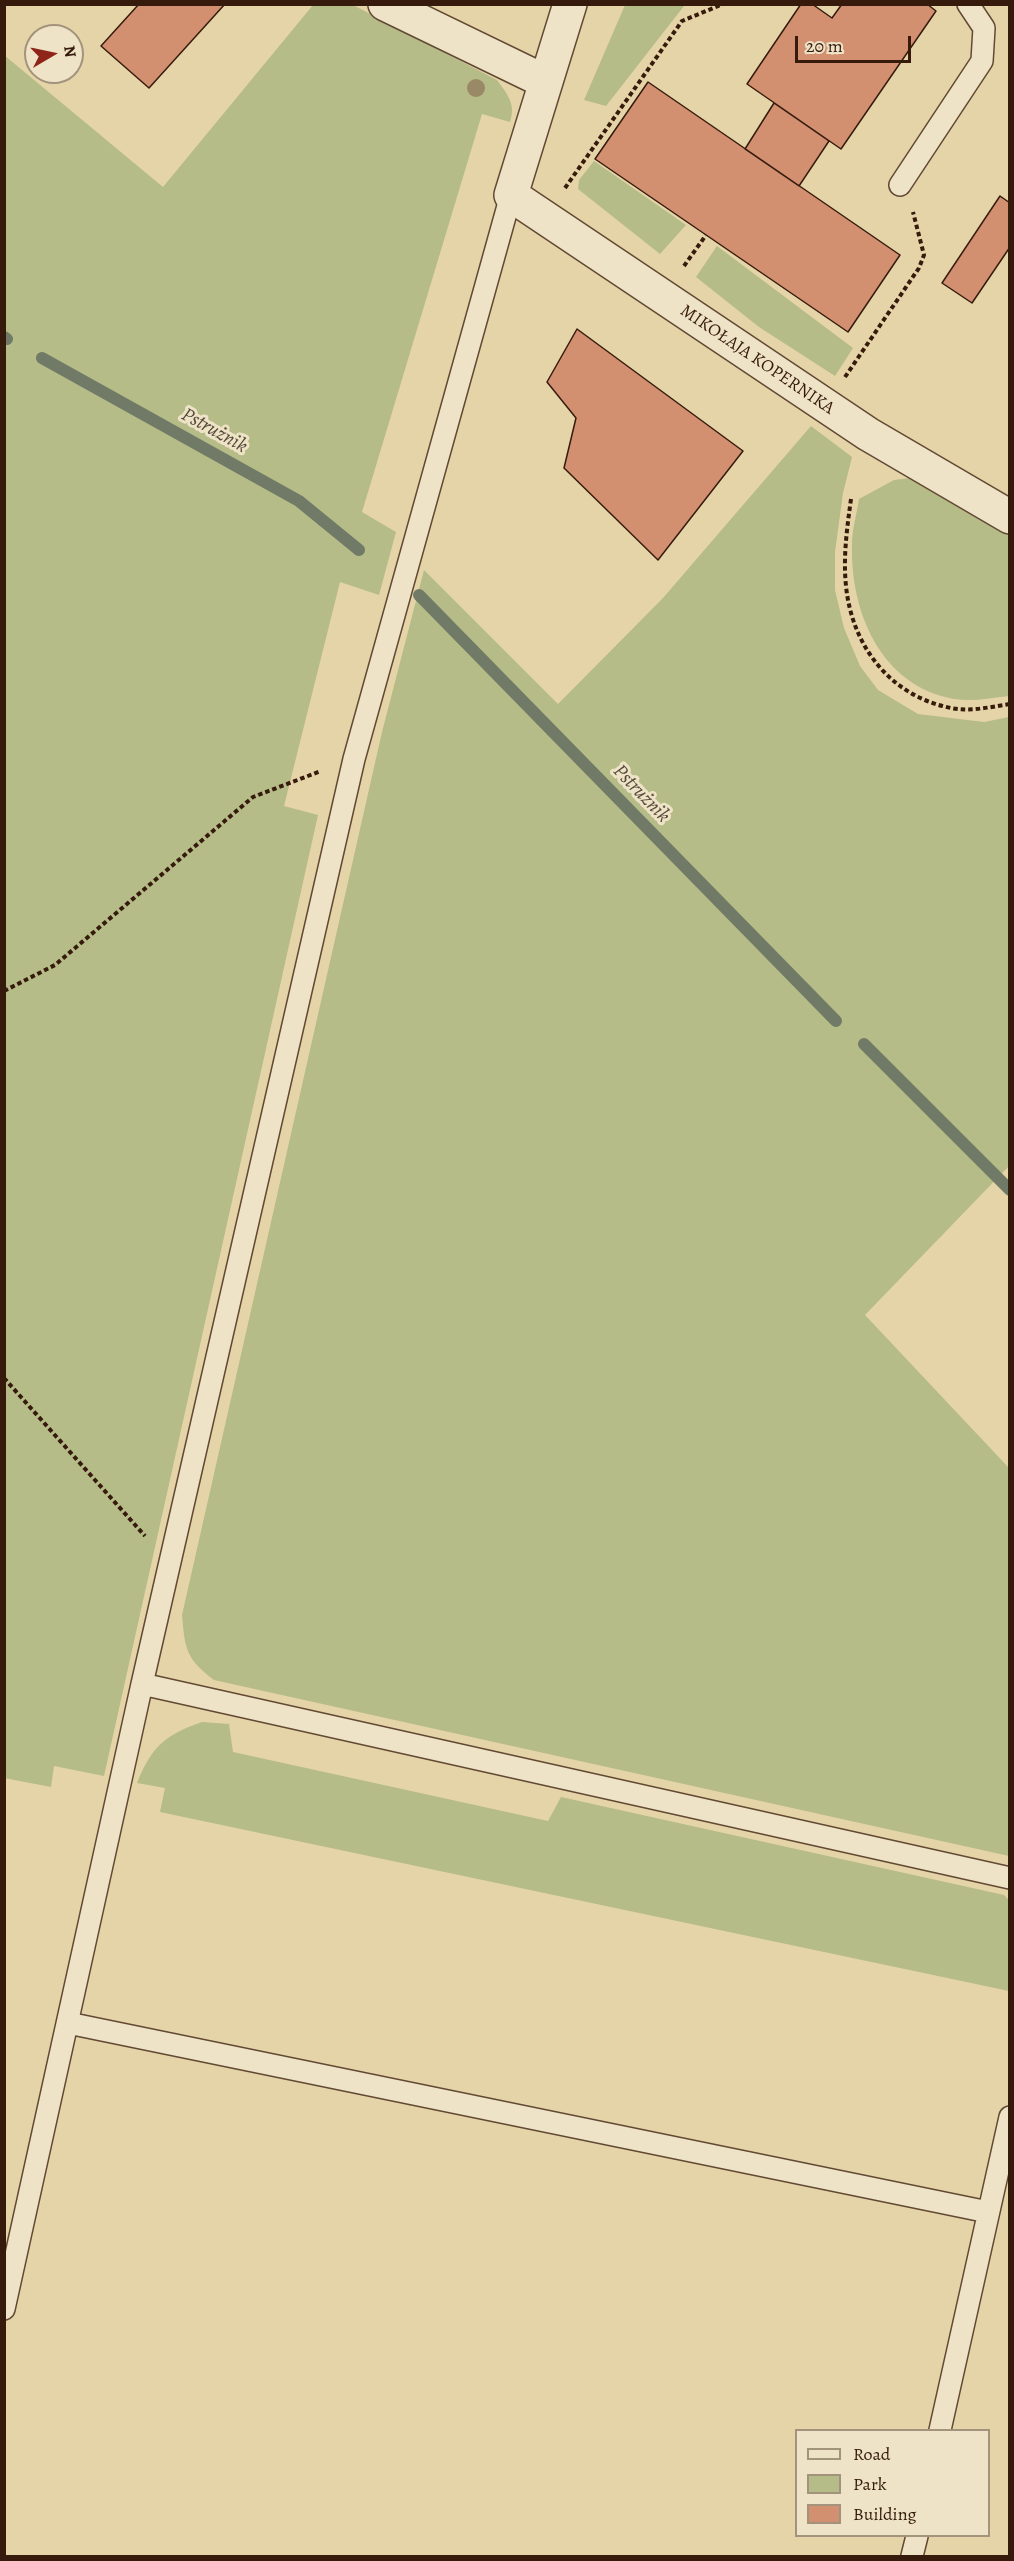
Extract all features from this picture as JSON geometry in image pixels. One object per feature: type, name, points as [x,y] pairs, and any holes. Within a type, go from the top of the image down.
[{"type":"street","points":[[385,4],[546,82]]},
{"type":"street","points":[[511,195],[570,4]]},
{"type":"street","name":"MIKOŁAJA KOPERNIKA","points":[[511,195],[868,434],[1010,517]]},
{"type":"lane","points":[[900,185],[982,61],[984,28],[968,4]]},
{"type":"lane","points":[[4,2309],[142,1684],[354,759],[511,195]]},
{"type":"lane","points":[[142,1684],[1010,1878]]},
{"type":"lane","points":[[68,2023],[988,2212]]},
{"type":"lane","points":[[940,2429],[1010,2117]]},
{"type":"lane","points":[[912,2556],[917,2537]]},
{"type":"path","points":[[565,188],[682,21],[723,4]]},
{"type":"path","points":[[560,182],[571,194]]},
{"type":"path","points":[[844,378],[919,268],[924,255],[915,216]]},
{"type":"path","points":[[678,274],[706,235]]},
{"type":"path","points":[[851,499],[845,546],[846,587],[855,626],[873,660],[894,683],[921,699],[952,709],[980,709],[1010,704]]},
{"type":"path","points":[[4,991],[55,965],[253,797],[354,759]]},
{"type":"path","points":[[4,1378],[170,1563]]},
{"type":"green space","points":[[680,4],[684,6],[606,106],[584,100],[625,5]]},
{"type":"green space","points":[[313,5],[353,5],[497,80],[510,100],[512,116],[510,122],[482,114],[362,512],[396,532],[379,595],[340,582],[284,806],[318,815],[104,1776],[54,1766],[51,1787],[4,1778],[4,55],[24,72],[24,84],[39,84],[163,187]]},
{"type":"green space","points":[[594,161],[686,225],[660,254],[578,189],[579,180]]},
{"type":"green space","points":[[717,246],[853,348],[835,376],[759,327],[696,277]]},
{"type":"green space","points":[[811,426],[852,457],[843,493],[835,552],[835,590],[844,628],[860,666],[878,690],[918,714],[984,722],[1009,717],[1009,1166],[865,1315],[1009,1468],[1009,1856],[214,1680],[192,1659],[184,1637],[182,1615],[382,732],[424,570],[558,704],[663,598]]},
{"type":"green space","points":[[917,477],[1009,525],[1009,696],[961,700],[929,691],[907,679],[889,662],[875,642],[864,619],[853,570],[852,538],[859,499],[894,480]]},
{"type":"green space","points":[[202,1722],[229,1724],[233,1752],[548,1821],[561,1797],[1004,1895],[1009,1900],[1009,1991],[160,1812],[165,1788],[137,1783],[143,1770],[154,1751],[169,1737]]},
{"type":"building","points":[[139,4],[225,4],[149,88],[101,46]]},
{"type":"building","points":[[801,4],[812,4],[832,18],[842,4],[927,4],[936,11],[841,149],[747,84]]},
{"type":"building","points":[[648,82],[900,255],[848,332],[595,159]]},
{"type":"building","points":[[774,103],[829,141],[799,186],[745,149]]},
{"type":"building","points":[[1000,196],[1010,203],[1010,247],[972,303],[942,283]]},
{"type":"building","points":[[577,329],[743,451],[658,560],[564,468],[576,418],[547,382]]},
{"type":"waterway","name":"Pstrużnik","points":[[42,358],[299,501],[359,550]]},
{"type":"waterway","name":"Pstrużnik","points":[[419,595],[836,1021]]},
{"type":"waterway","name":"Pstrużnik","points":[[864,1044],[1010,1190]]}]
